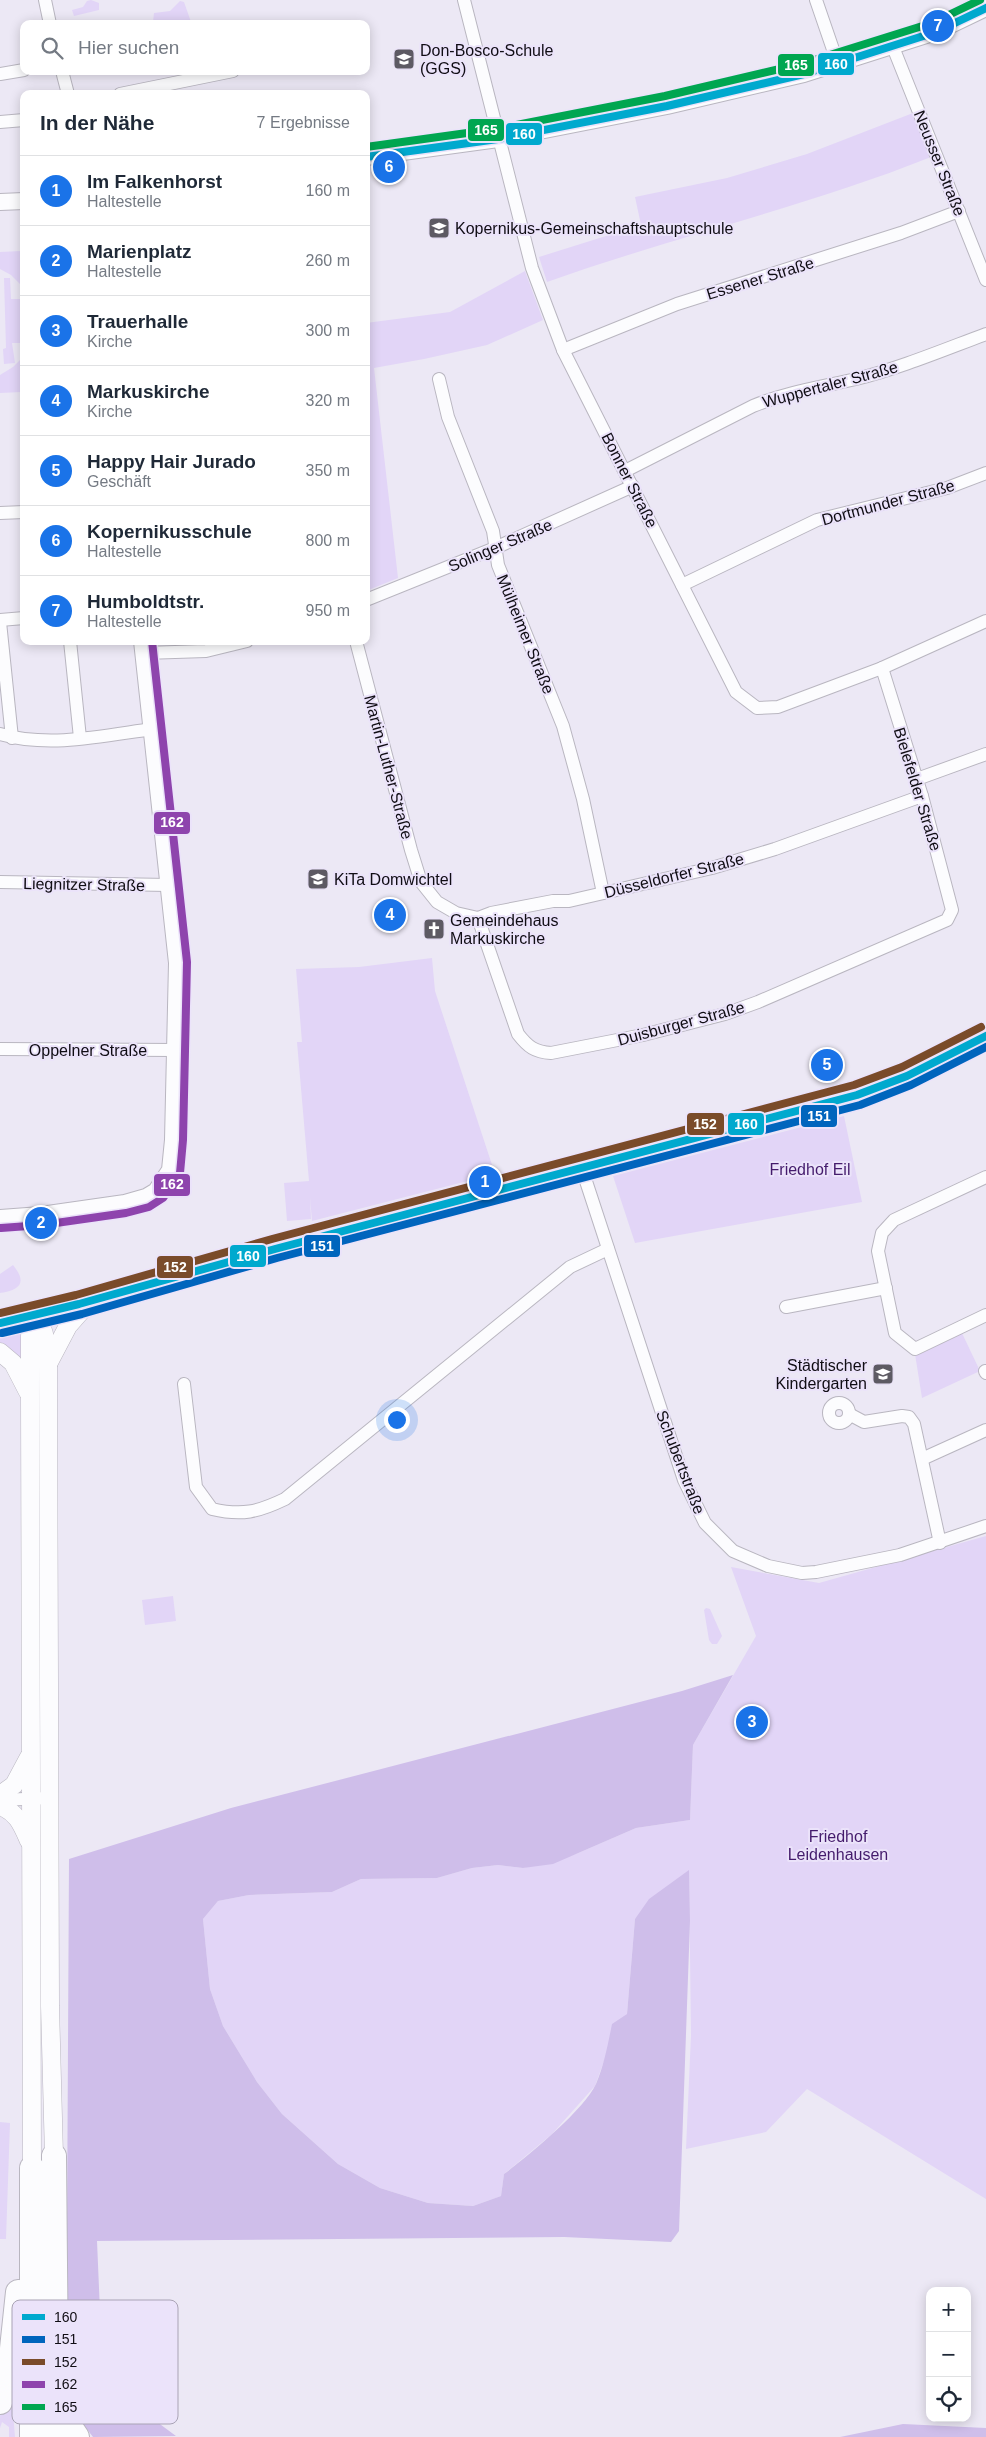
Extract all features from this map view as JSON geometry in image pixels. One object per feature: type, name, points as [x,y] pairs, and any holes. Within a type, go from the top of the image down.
[{"type":"highway","points":[[54,2156],[55,2300]]},
{"type":"highway","points":[[18,2300],[32,2168]]},
{"type":"highway","points":[[32,2168],[32,2300]]},
{"type":"highway","points":[[0,2402],[12,2346]]},
{"type":"highway","points":[[32,2424],[32,2437]]},
{"type":"highway","points":[[52,2437],[53,2424]]},
{"type":"highway","points":[[70,2424],[77,2437]]},
{"type":"main road","points":[[0,1323],[38,1315],[313,1238],[582,1169],[878,1089],[986,1036]]},
{"type":"main road","points":[[48,1364],[68,1326],[90,1301]]},
{"type":"main road","points":[[38,1315],[44,1334],[48,1364],[40,1799],[50,2006],[54,2156]]},
{"type":"main road","points":[[32,2168],[32,1846],[40,1799],[32,1752],[30,1336],[38,1315]]},
{"type":"main road","points":[[0,1352],[13,1363],[30,1394]]},
{"type":"main road","points":[[0,1795],[18,1780],[32,1752]]},
{"type":"main road","points":[[0,1806],[6,1808],[18,1818],[32,1846]]},
{"type":"street","points":[[44,0],[49,20]]},
{"type":"street","name":"Bonner Straße","points":[[464,0],[532,268],[564,350],[736,692],[757,708],[778,707],[882,668],[986,621]]},
{"type":"street","points":[[816,0],[838,64]]},
{"type":"street","points":[[370,156],[498,139],[667,106],[804,74],[936,32],[986,8]]},
{"type":"street","name":"Neusser Straße","points":[[893,47],[986,280]]},
{"type":"street","points":[[0,74],[20,71]]},
{"type":"street","points":[[63,75],[67,90]]},
{"type":"street","points":[[140,90],[213,75]]},
{"type":"street","points":[[0,122],[20,120]]},
{"type":"street","points":[[0,202],[20,201]]},
{"type":"street","name":"Essener Straße","points":[[564,350],[677,304],[901,233],[959,211]]},
{"type":"street","name":"Wuppertaler Straße","points":[[625,472],[774,397],[857,378],[916,360],[986,334]]},
{"type":"street","name":"Mülheimer Straße","points":[[439,379],[448,417],[493,530],[498,565],[563,726],[583,799],[602,893]]},
{"type":"street","name":"Dortmunder Straße","points":[[682,585],[817,520],[947,488],[986,473]]},
{"type":"street","name":"Solinger Straße","points":[[370,598],[496,548],[632,486]]},
{"type":"street","points":[[0,513],[20,512]]},
{"type":"street","points":[[20,618],[0,621],[6,736],[55,741],[152,730]]},
{"type":"street","points":[[70,645],[80,738]]},
{"type":"street","points":[[0,1218],[104,1207],[146,1197],[156,1191],[165,1180],[172,1157],[177,963],[143,647],[206,651],[231,645]]},
{"type":"street","name":"Martin-Luther-Straße","points":[[357,645],[404,827],[421,882],[436,902],[456,913],[478,918]]},
{"type":"street","name":"Bielefelder Straße","points":[[882,668],[922,796],[952,910]]},
{"type":"street","points":[[917,779],[986,754]]},
{"type":"street","name":"Düsseldorfer Straße","points":[[478,918],[491,913],[693,874],[775,850],[922,796]]},
{"type":"street","name":"Liegnitzer Straße","points":[[0,882],[168,885]]},
{"type":"street","name":"Duisburger Straße","points":[[478,918],[518,1034],[527,1045],[537,1052],[551,1053],[644,1035],[725,1014],[947,920],[952,910]]},
{"type":"street","name":"Oppelner Straße","points":[[0,1049],[176,1050]]},
{"type":"street","name":"Schubertstraße","points":[[582,1169],[684,1480],[705,1523],[733,1551],[768,1566],[802,1573],[816,1572],[869,1562],[940,1543],[986,1526]]},
{"type":"street","points":[[986,1177],[894,1220],[878,1242],[895,1333],[915,1349],[986,1315]]},
{"type":"street","points":[[184,1384],[196,1487],[212,1509],[232,1514],[260,1511],[285,1499],[570,1267],[608,1249]]},
{"type":"street","points":[[786,1306],[886,1288]]},
{"type":"street","points":[[849,1414],[864,1422],[902,1416],[909,1418],[914,1424],[940,1543]]},
{"type":"street","points":[[922,1459],[986,1430]]},
{"type":"street","points":[[0,1800],[40,1799]]},
{"type":"green space","points":[[91,0],[99,3],[99,10],[74,16],[72,10],[83,7],[87,1]]},
{"type":"green space","points":[[180,1],[184,2],[190,20],[153,20],[154,13],[170,11]]},
{"type":"green space","points":[[913,113],[931,157],[788,207],[547,282],[539,257],[641,225],[635,197],[727,178],[807,154]]},
{"type":"green space","points":[[20,251],[20,284],[11,275],[0,269],[0,252]]},
{"type":"green space","points":[[525,271],[543,320],[487,345],[374,368],[398,578],[370,589],[370,322],[450,312]]},
{"type":"green space","points":[[4,278],[10,278],[11,299],[20,299],[20,343],[12,343],[15,363],[4,364],[3,349],[6,348]]},
{"type":"green space","points":[[20,360],[20,392],[0,393],[0,375]]},
{"type":"green space","points":[[432,958],[435,991],[495,1174],[312,1221],[310,1197],[311,1219],[287,1221],[284,1183],[309,1181],[297,1042],[302,1042],[296,969],[359,967]]},
{"type":"green space","name":"Friedhof Eil","points":[[844,1116],[862,1202],[635,1243],[613,1176]]},
{"type":"green space","points":[[13,1265],[20,1276],[20,1284],[13,1290],[0,1293],[0,1274]]},
{"type":"green space","points":[[27,1326],[26,1366],[0,1346],[0,1333]]},
{"type":"green space","points":[[961,1331],[980,1371],[922,1398],[915,1354]]},
{"type":"green space","points":[[36,1336],[40,1336],[42,1778],[38,1779]]},
{"type":"green space","name":"Friedhof Leidenhausen","points":[[986,1536],[986,2199],[807,2089],[766,2132],[686,2149],[691,2035],[689,1871],[635,1919],[627,2014],[604,2061],[595,2086],[552,2134],[504,2174],[501,2196],[473,2206],[428,2203],[380,2188],[338,2164],[282,2114],[257,2082],[223,2026],[210,1989],[203,1919],[218,1901],[249,1895],[332,1892],[361,1879],[437,1878],[472,1868],[498,1865],[523,1868],[576,1854],[636,1828],[690,1820],[693,1745],[756,1636],[731,1567],[819,1583]]},
{"type":"green space","points":[[173,1596],[176,1621],[145,1625],[142,1600]]},
{"type":"green space","points":[[706,1608],[710,1609],[722,1636],[717,1644],[712,1644],[709,1640],[704,1610]]},
{"type":"green space","points":[[0,2122],[10,2123],[6,2239],[0,2239]]},
{"type":"green space","points":[[11,2388],[12,2424],[14,2424],[15,2437],[9,2437],[9,2427],[2,2422],[0,2428],[0,2416]]},
{"type":"shaded area","points":[[733,1675],[693,1745],[690,1820],[636,1828],[553,1864],[523,1868],[498,1865],[472,1868],[437,1878],[361,1879],[332,1892],[249,1895],[218,1901],[203,1919],[210,1989],[223,2026],[257,2082],[282,2114],[338,2164],[380,2188],[428,2203],[473,2206],[501,2196],[504,2174],[554,2132],[590,2095],[601,2069],[612,2024],[627,2014],[635,1919],[649,1899],[689,1870],[690,1921],[679,2231],[671,2242],[564,2237],[97,2241],[100,2300],[68,2300],[69,1859],[231,1808],[682,1691]]},
{"type":"shaded area","points":[[83,2424],[160,2424],[176,2436],[93,2437]]},
{"type":"shaded area","points":[[903,2424],[986,2428],[986,2437],[840,2437]]},
{"type":"transit line","name":"165","points":[[370,146],[496,129],[665,96],[801,64],[932,23],[980,0]]},
{"type":"transit line","name":"160","points":[[370,156],[498,139],[667,106],[804,74],[936,32],[986,8]]},
{"type":"transit line","name":"162","points":[[1,1228],[42,1225],[126,1213],[149,1207],[163,1198],[180,1173],[183,1140],[187,962],[152,645]]},
{"type":"transit line","name":"152","points":[[0,1313],[76,1295],[272,1239],[854,1085],[902,1067],[981,1027]]},
{"type":"transit line","name":"160","points":[[0,1323],[79,1304],[275,1249],[857,1095],[907,1076],[986,1036]]},
{"type":"transit line","name":"151","points":[[2,1333],[82,1314],[277,1258],[860,1105],[911,1085],[986,1047]]},
{"type":"place","name":"Humboldtstr.","points":[[938,26]]},
{"type":"place","name":"Don-Bosco-Schule (GGS)","points":[[404,59]]},
{"type":"place","name":"Kopernikusschule","points":[[389,167]]},
{"type":"place","name":"Kopernikus-Gemeinschaftshauptschule","points":[[439,228]]},
{"type":"place","name":"KiTa Domwichtel","points":[[318,879]]},
{"type":"place","name":"Markuskirche","points":[[390,915]]},
{"type":"place","name":"Gemeindehaus Markuskirche","points":[[434,929]]},
{"type":"place","name":"Happy Hair Jurado","points":[[827,1065]]},
{"type":"place","name":"Im Falkenhorst","points":[[485,1182]]},
{"type":"place","name":"Marienplatz","points":[[41,1223]]},
{"type":"place","name":"Städtischer Kindergarten","points":[[883,1374]]},
{"type":"place","name":"Trauerhalle","points":[[752,1722]]}]
